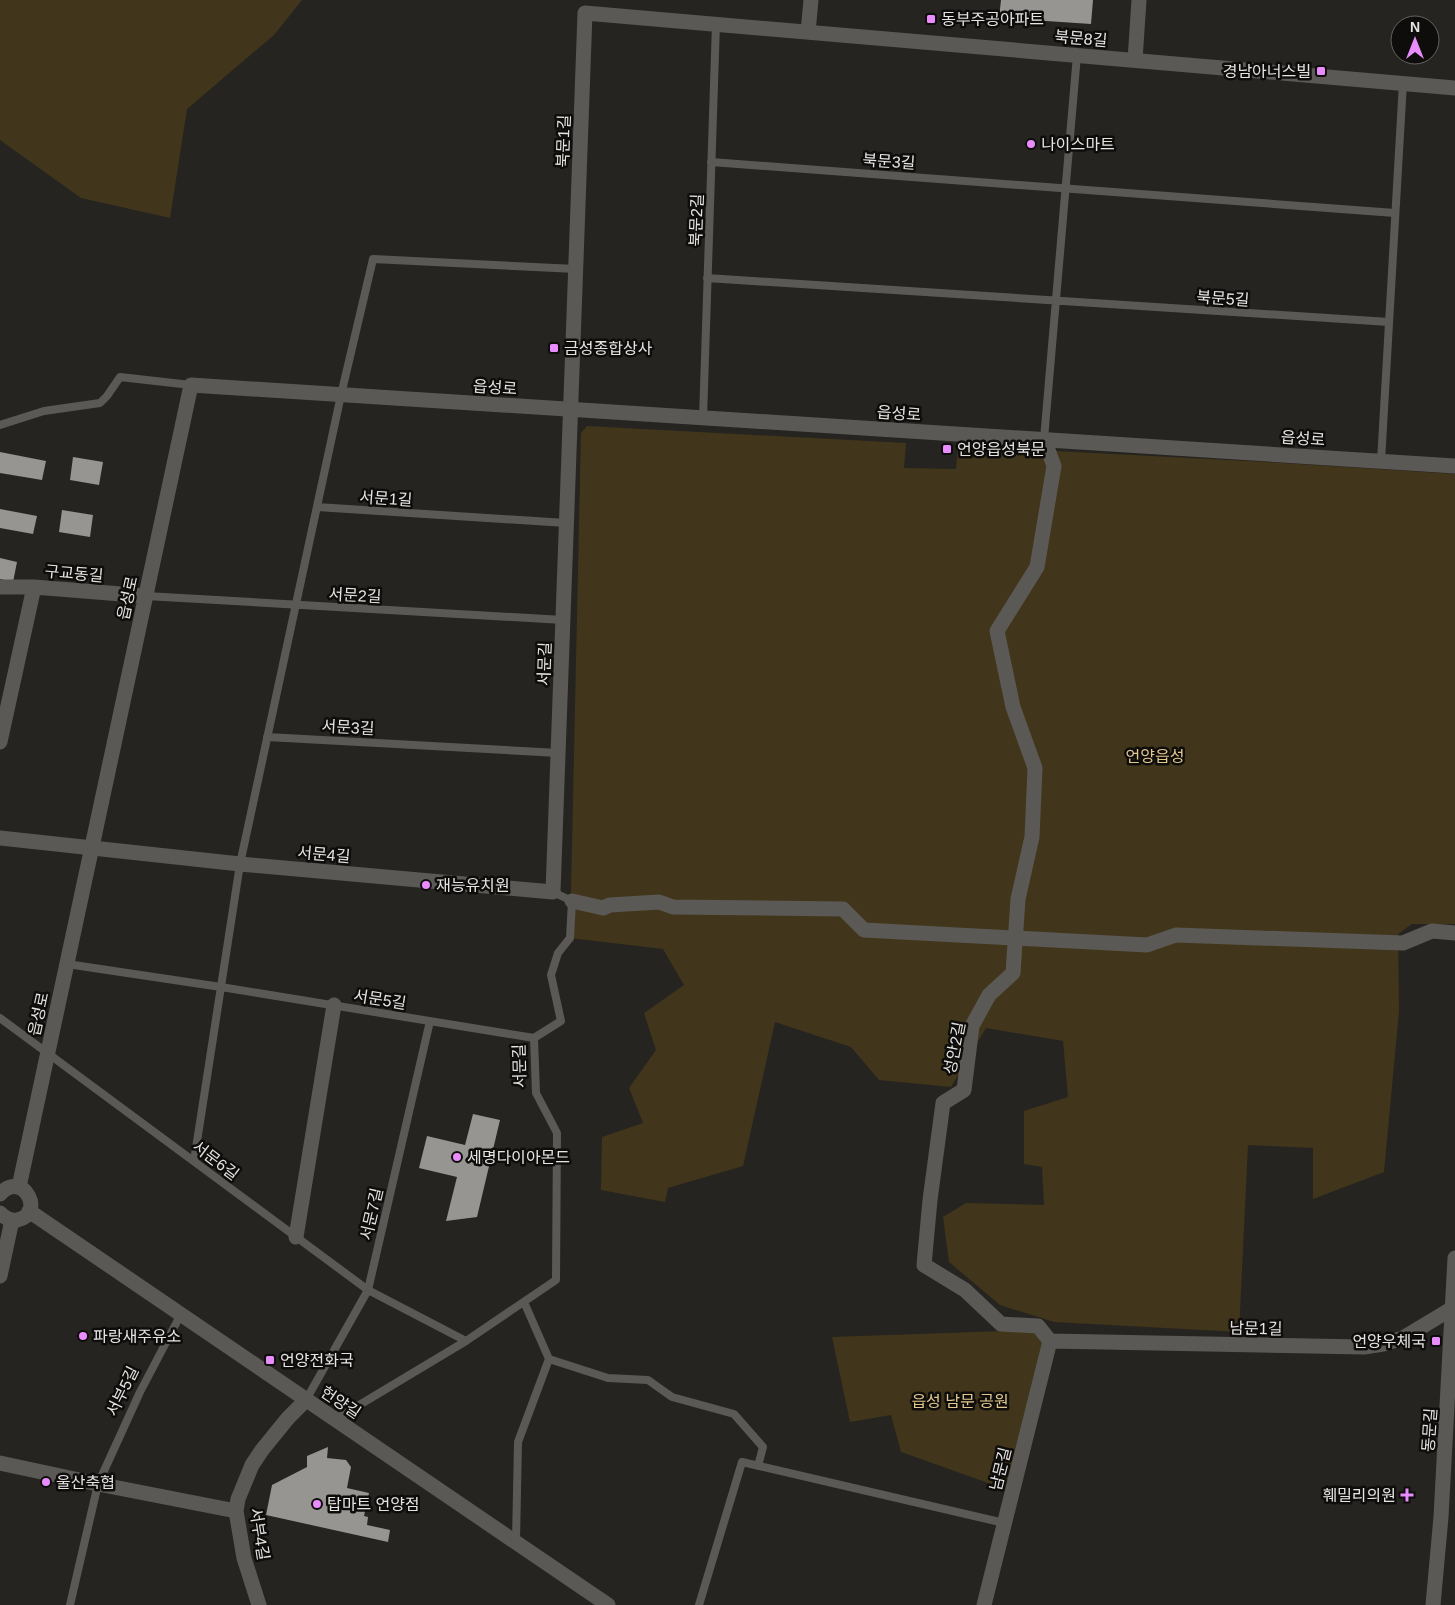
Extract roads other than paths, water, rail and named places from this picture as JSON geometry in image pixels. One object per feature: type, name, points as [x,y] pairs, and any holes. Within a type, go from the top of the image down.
[{"type":"street","points":[[808,32],[811,0]]},
{"type":"street","points":[[1135,60],[1139,0]]},
{"type":"street","name":"북문8길","points":[[585,13],[1455,88]]},
{"type":"street","name":"북문1길","points":[[571,409],[585,13]]},
{"type":"street","name":"읍성로","points":[[19,1187],[191,385],[1455,466]]},
{"type":"street","name":"서문길","points":[[553,892],[571,409]]},
{"type":"street","name":"성안2길","points":[[1044,439],[1054,466],[1037,567],[997,631],[1014,707],[1036,768],[1032,837],[1018,899],[1013,973],[989,994],[972,1026],[964,1090],[943,1103],[930,1200],[924,1265],[964,1290],[1001,1324],[1038,1326],[1050,1341]]},
{"type":"street","name":"구교동길","points":[[0,587],[34,587],[146,596]]},
{"type":"street","points":[[0,742],[34,587]]},
{"type":"street","points":[[0,838],[92,848]]},
{"type":"street","name":"서문4길","points":[[92,848],[240,864],[553,892]]},
{"type":"street","points":[[572,901],[603,908],[610,905],[659,902],[673,907],[843,909],[864,930],[1147,945],[1176,935],[1403,942],[1432,931],[1455,933]]},
{"type":"street","points":[[296,1237],[334,1005]]},
{"type":"street","points":[[0,1276],[6,1216],[20,1220],[29,1211],[31,1201],[29,1195],[19,1187],[9,1187],[1,1192]]},
{"type":"street","name":"헌양길","points":[[29,1211],[608,1605]]},
{"type":"street","name":"동문길","points":[[1433,1605],[1453,1364],[1452,1308],[1455,1258]]},
{"type":"street","name":"남문1길","points":[[1050,1341],[1364,1347],[1403,1338],[1452,1308]]},
{"type":"street","name":"남문길","points":[[984,1605],[1050,1341]]},
{"type":"street","name":"서부4길","points":[[259,1605],[244,1558],[236,1511],[238,1499],[252,1465],[288,1418],[306,1400]]},
{"type":"street","points":[[0,1463],[236,1511]]},
{"type":"lane","name":"북문2길","points":[[703,418],[716,24]]},
{"type":"lane","points":[[1044,439],[1077,55]]},
{"type":"lane","points":[[1381,461],[1403,83]]},
{"type":"lane","name":"북문3길","points":[[711,162],[1066,188]]},
{"type":"lane","points":[[1066,188],[1395,213]]},
{"type":"lane","points":[[194,1161],[240,864],[341,395],[373,260],[576,269]]},
{"type":"lane","points":[[708,278],[1056,301]]},
{"type":"lane","name":"북문5길","points":[[1056,301],[1389,322]]},
{"type":"lane","points":[[0,424],[44,411],[100,404],[120,377],[191,385]]},
{"type":"lane","name":"서문1길","points":[[317,507],[566,523]]},
{"type":"lane","name":"서문2길","points":[[146,596],[563,620]]},
{"type":"lane","name":"서문3길","points":[[267,736],[558,753]]},
{"type":"lane","points":[[553,892],[572,901]]},
{"type":"lane","name":"서문길","points":[[336,1419],[466,1341],[556,1280],[557,1133],[536,1093],[534,1038],[561,1021],[551,975],[558,953],[570,938],[572,901]]},
{"type":"lane","name":"서문5길","points":[[67,964],[534,1038]]},
{"type":"lane","name":"서문6길","points":[[0,1018],[368,1290],[466,1341]]},
{"type":"lane","name":"서문7길","points":[[306,1400],[368,1290],[430,1021]]},
{"type":"lane","points":[[516,1543],[518,1442],[549,1359],[524,1302]]},
{"type":"lane","name":"서부5길","points":[[70,1605],[98,1484],[140,1392],[181,1314]]},
{"type":"lane","points":[[549,1359],[608,1378],[648,1380],[672,1396],[734,1414],[763,1447],[758,1466]]},
{"type":"lane","points":[[699,1605],[742,1462],[1004,1523]]},
{"type":"place","name":"동부주공아파트","points":[[931,19]]},
{"type":"place","name":"경남아너스빌","points":[[1321,71]]},
{"type":"place","name":"나이스마트","points":[[1031,144]]},
{"type":"place","name":"금성종합상사","points":[[554,348]]},
{"type":"place","name":"언양읍성북문","points":[[947,449]]},
{"type":"place","name":"재능유치원","points":[[426,885]]},
{"type":"place","name":"세명다이아몬드","points":[[457,1157]]},
{"type":"place","name":"파랑새주유소","points":[[83,1336]]},
{"type":"place","name":"언양우체국","points":[[1436,1341]]},
{"type":"place","name":"언양전화국","points":[[270,1360]]},
{"type":"place","name":"울산축협","points":[[46,1482]]},
{"type":"place","name":"훼밀리의원","points":[[1407,1495]]},
{"type":"place","name":"탑마트 언양점","points":[[317,1504]]},
{"type":"park label","name":"언양읍성","points":[[1155,756]]},
{"type":"park label","name":"읍성 남문 공원","points":[[960,1401]]}]
